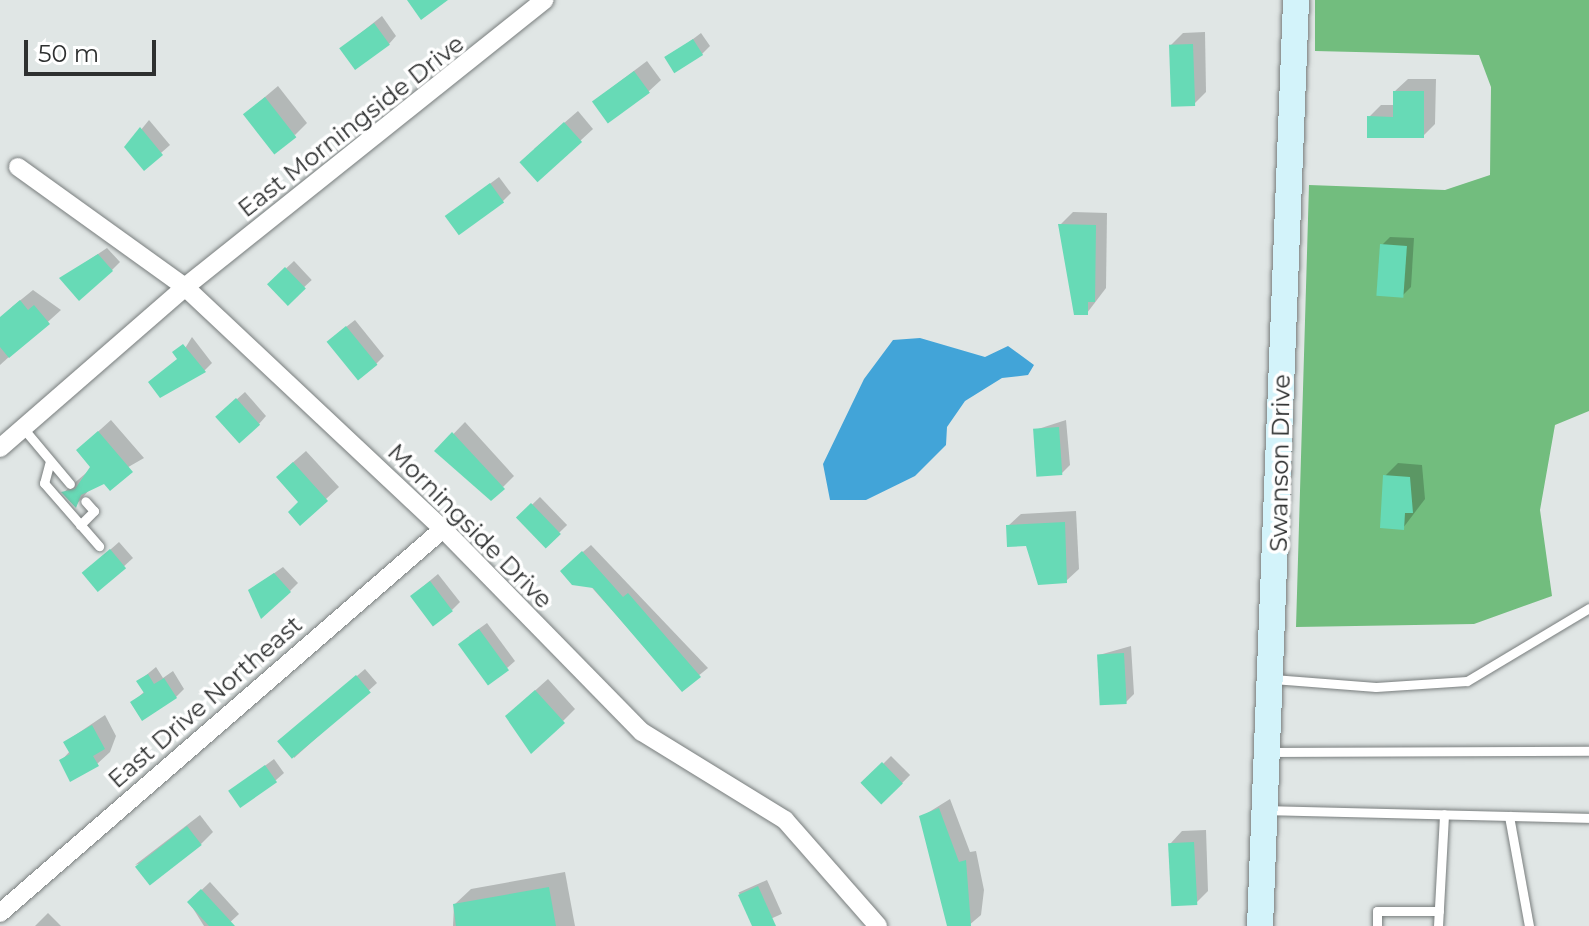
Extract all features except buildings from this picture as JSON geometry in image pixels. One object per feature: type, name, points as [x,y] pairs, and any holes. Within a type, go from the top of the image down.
[{"type":"street","name":"East Morningside Drive","points":[[0,448],[185,287],[545,0]]},
{"type":"street","name":"Swanson Drive","points":[[1260,926],[1273,679],[1296,0]]},
{"type":"street","name":"Morningside Drive","points":[[18,167],[185,287],[443,529],[642,732],[785,820],[878,926]]},
{"type":"street","name":"East Drive Northeast","points":[[0,913],[443,529]]},
{"type":"lane","points":[[23,428],[70,484]]},
{"type":"lane","points":[[50,461],[44,483],[99,546]]},
{"type":"lane","points":[[80,525],[94,511],[85,501]]},
{"type":"lane","points":[[1273,679],[1376,687],[1467,681],[1589,608]]},
{"type":"lane","points":[[1269,752],[1589,751]]},
{"type":"lane","points":[[1266,810],[1589,818]]},
{"type":"lane","points":[[1438,926],[1444,814]]},
{"type":"lane","points":[[1509,816],[1529,926]]},
{"type":"lane","points":[[1377,926],[1377,911],[1439,911]]},
{"type":"green space","points":[[1315,0],[1589,0],[1589,411],[1555,425],[1540,510],[1552,596],[1474,624],[1296,627],[1309,185],[1445,190],[1490,175],[1491,87],[1479,55],[1315,51]]},
{"type":"water","points":[[920,338],[985,357],[1008,346],[1034,365],[1028,375],[1002,378],[965,401],[947,427],[946,445],[915,476],[866,500],[830,500],[823,464],[864,379],[893,340]]}]
